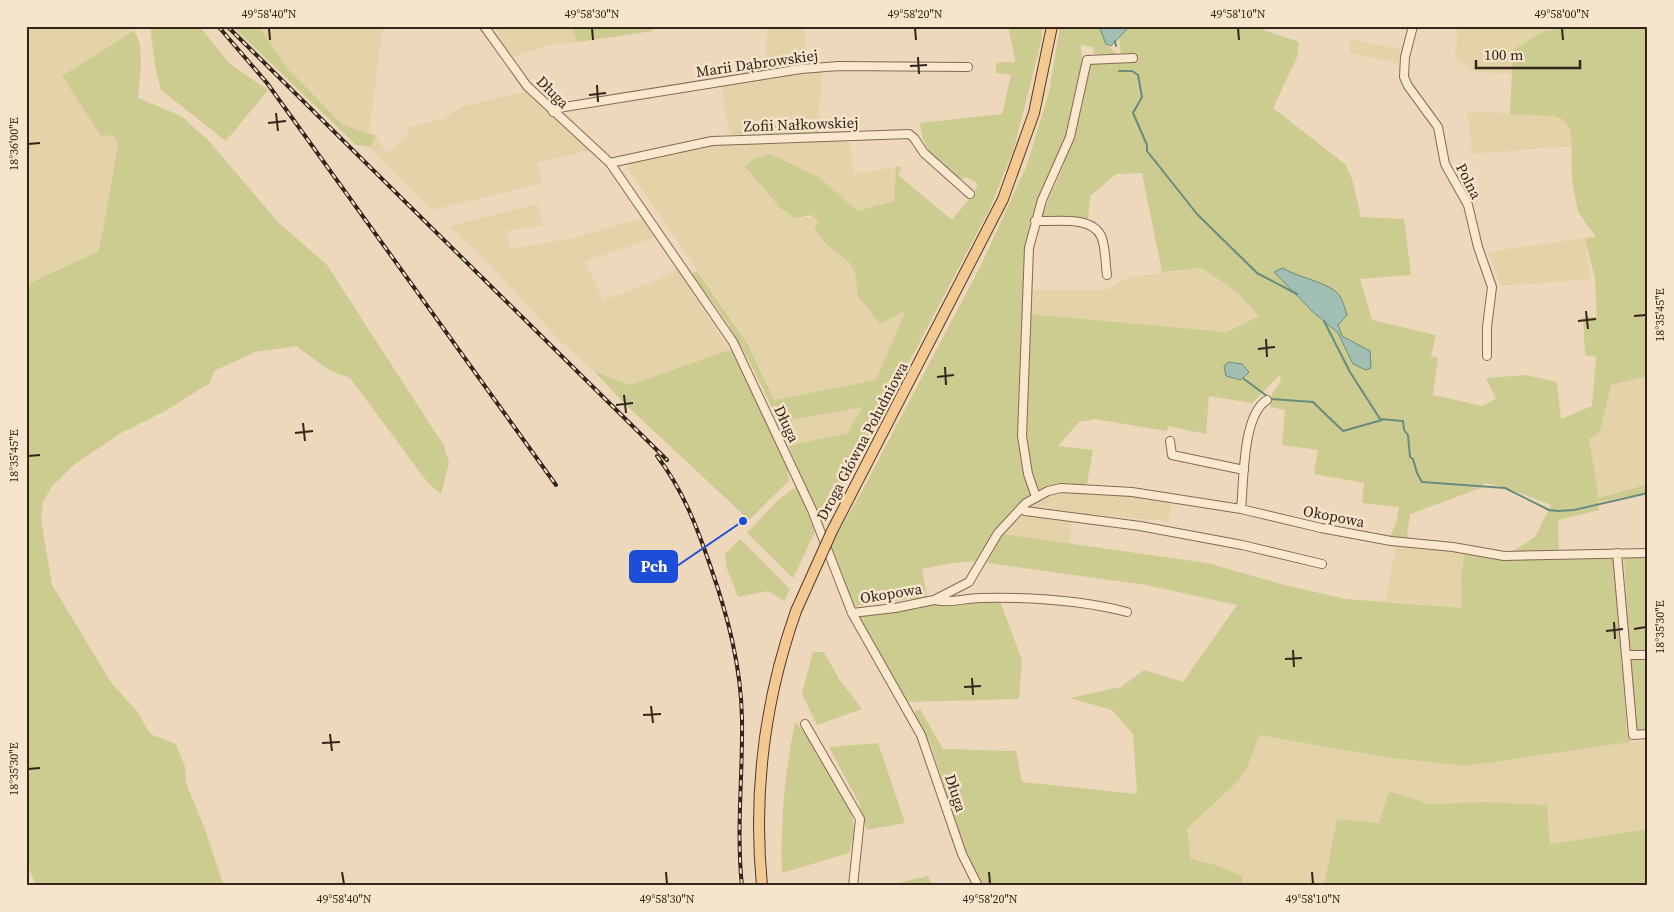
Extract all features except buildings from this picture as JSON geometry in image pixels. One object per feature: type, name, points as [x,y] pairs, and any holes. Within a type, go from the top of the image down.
[{"type":"main road","name":"Droga Główna Południowa","points":[[762,886],[759,816],[763,751],[774,688],[796,611],[832,531],[978,250],[1003,198],[1034,113],[1052,26]]},
{"type":"street","name":"Długa","points":[[484,26],[527,86],[610,163],[733,342],[812,510],[852,613],[921,736],[932,762],[962,854],[978,886]]},
{"type":"street","name":"Polna","points":[[1413,26],[1405,57],[1404,77],[1408,86],[1438,127],[1445,164],[1468,205],[1478,247],[1492,288],[1487,356]]},
{"type":"street","points":[[1036,497],[1028,474],[1022,436],[1029,248],[1035,221],[1070,137],[1086,60],[1133,58]]},
{"type":"street","name":"Marii Dąbrowskiej","points":[[553,112],[558,108],[801,69],[839,66],[968,67]]},
{"type":"street","name":"Zofii Nałkowskiej","points":[[610,163],[712,141],[909,134],[924,153],[970,194]]},
{"type":"street","points":[[1035,221],[1083,222],[1096,229],[1101,237],[1107,275]]},
{"type":"street","points":[[1241,509],[1244,470],[1252,418],[1262,403],[1267,400]]},
{"type":"street","points":[[1170,441],[1172,455],[1244,470]]},
{"type":"street","name":"Okopowa","points":[[852,613],[895,608],[934,600],[969,582],[998,533],[1021,508],[1048,491],[1078,488],[1132,492],[1241,509],[1321,528],[1504,556],[1648,553]]},
{"type":"street","points":[[1021,508],[1025,511],[1140,526],[1322,564]]},
{"type":"street","points":[[1617,553],[1633,736],[1648,734]]},
{"type":"street","name":"Okopowa","points":[[934,600],[942,602],[980,598],[1054,601],[1127,612]]},
{"type":"street","points":[[1626,655],[1648,655]]},
{"type":"street","points":[[805,724],[860,819],[853,886]]},
{"type":"shaded area","points":[[26,26],[132,26],[134,31],[127,35],[113,135],[118,145],[99,251],[26,285]]},
{"type":"shaded area","points":[[150,26],[199,26],[230,64],[268,90],[226,141],[161,90],[155,66]]},
{"type":"shaded area","points":[[232,26],[259,26],[288,69],[343,125],[376,136],[369,147],[356,145]]},
{"type":"shaded area","points":[[259,26],[383,26],[369,133],[376,136],[386,153],[409,135],[407,128],[445,118],[461,107],[526,91],[592,150],[537,163],[543,183],[432,210],[369,147],[375,136],[343,125],[288,69]]},
{"type":"shaded area","points":[[501,26],[572,26],[577,42],[550,45],[511,57],[495,28]]},
{"type":"shaded area","points":[[572,26],[653,26],[653,31],[577,42]]},
{"type":"shaded area","points":[[767,26],[805,26],[807,59],[765,67]]},
{"type":"shaded area","points":[[1008,26],[1042,26],[1042,38],[1013,152],[989,210],[822,528],[802,477],[757,377],[727,322],[691,274],[697,271],[749,346],[774,400],[876,380],[906,310],[880,324],[858,296],[855,272],[849,262],[826,244],[814,227],[819,222],[811,215],[796,218],[781,209],[745,166],[754,159],[770,154],[820,178],[857,211],[894,201],[896,167],[899,166],[901,169],[898,175],[952,220],[974,193],[978,184],[966,177],[960,180],[933,156],[924,142],[920,123],[1002,114],[1011,75],[996,73],[996,64],[999,62],[1014,62]],"holes":[[[862,407],[848,433],[792,445],[784,421]]]},
{"type":"shaded area","points":[[1060,26],[1099,26],[1106,44],[1117,54],[1094,54],[1093,47],[1081,45],[1082,63],[1066,138],[1041,192],[1025,246],[1017,435],[1023,471],[1031,495],[992,532],[994,533],[979,561],[952,563],[922,569],[927,597],[853,606],[830,547],[862,491],[982,263],[1027,165],[1049,92]]},
{"type":"shaded area","points":[[1099,26],[1127,26],[1127,29],[1111,46],[1106,44]]},
{"type":"shaded area","points":[[1127,26],[1252,26],[1299,42],[1297,57],[1273,108],[1345,164],[1352,179],[1361,217],[1404,219],[1411,275],[1360,279],[1372,320],[1436,335],[1431,356],[1438,358],[1433,395],[1482,406],[1496,399],[1486,378],[1526,375],[1557,382],[1561,419],[1592,406],[1596,357],[1585,355],[1583,317],[1597,317],[1595,279],[1585,238],[1596,237],[1578,212],[1572,179],[1571,130],[1562,119],[1554,116],[1510,114],[1513,50],[1542,32],[1552,30],[1554,26],[1648,26],[1648,376],[1611,385],[1600,432],[1589,439],[1599,498],[1648,484],[1648,493],[1598,502],[1599,510],[1558,520],[1559,552],[1508,554],[1535,537],[1551,505],[1504,487],[1484,483],[1481,488],[1410,514],[1407,535],[1411,541],[1390,537],[1397,520],[1399,507],[1362,503],[1364,483],[1314,474],[1318,450],[1282,445],[1285,410],[1270,407],[1272,394],[1281,381],[1280,375],[1252,403],[1209,396],[1206,434],[1168,426],[1167,431],[1095,419],[1079,422],[1058,446],[1093,450],[1087,484],[1054,485],[1038,490],[1031,469],[1025,426],[1024,404],[1028,314],[1227,332],[1259,316],[1238,293],[1202,268],[1162,272],[1142,173],[1116,174],[1090,196],[1088,220],[1073,216],[1041,217],[1076,131],[1089,63],[1122,61],[1119,38]],"holes":[[[1283,268],[1295,276],[1338,325],[1342,336],[1370,351],[1353,364],[1338,333],[1313,312],[1275,272]]]},
{"type":"shaded area","points":[[1458,26],[1554,26],[1552,30],[1542,32],[1513,50],[1512,74],[1476,72],[1455,58]]},
{"type":"shaded area","points":[[134,31],[138,38],[141,54],[138,98],[181,116],[209,141],[278,222],[327,265],[444,446],[449,463],[441,494],[428,483],[350,378],[329,370],[296,346],[255,352],[214,371],[210,383],[165,411],[121,433],[75,464],[52,486],[43,502],[41,519],[52,585],[112,684],[137,711],[150,734],[176,744],[185,767],[186,783],[205,829],[224,886],[36,886],[26,861],[26,285],[99,251],[118,145],[113,135],[101,136],[62,76]]},
{"type":"shaded area","points":[[1351,39],[1402,50],[1398,63],[1349,53]]},
{"type":"shaded area","points":[[822,71],[819,120],[758,127],[729,134],[721,86],[799,72]]},
{"type":"shaded area","points":[[1467,111],[1554,116],[1562,119],[1571,130],[1572,146],[1472,154]]},
{"type":"shaded area","points":[[819,120],[819,133],[729,134],[758,127]]},
{"type":"shaded area","points":[[849,141],[854,174],[896,167],[894,201],[856,211],[820,178],[782,209],[802,219],[814,216],[820,222],[815,227],[826,244],[849,262],[855,272],[858,296],[907,310],[876,380],[774,400],[751,348],[628,169],[630,163],[715,145]]},
{"type":"shaded area","points":[[537,204],[544,225],[507,231],[511,249],[568,239],[644,218],[654,238],[585,261],[603,300],[648,284],[678,269],[729,350],[630,385],[594,371],[561,342],[486,261],[449,226]]},
{"type":"shaded area","points":[[1585,238],[1591,279],[1501,286],[1488,252]]},
{"type":"shaded area","points":[[1202,268],[1238,293],[1259,316],[1228,332],[1028,314],[1029,290],[1106,290],[1130,277]]},
{"type":"shaded area","points":[[1283,268],[1329,287],[1340,296],[1347,315],[1338,325],[1342,336],[1370,351],[1371,368],[1366,370],[1353,364],[1338,333],[1313,312],[1274,272]]},
{"type":"shaded area","points":[[729,350],[735,354],[775,435],[787,467],[789,481],[749,520],[625,404],[594,371],[630,385]]},
{"type":"shaded area","points":[[1229,362],[1242,364],[1249,372],[1241,380],[1226,376],[1224,366]]},
{"type":"shaded area","points":[[1648,376],[1648,484],[1599,498],[1589,439],[1600,432],[1611,385]]},
{"type":"shaded area","points":[[862,407],[848,433],[792,445],[784,421]]},
{"type":"shaded area","points":[[797,486],[815,532],[793,578],[747,533],[778,500]]},
{"type":"shaded area","points":[[1077,490],[1138,494],[1172,501],[1168,521],[1028,509],[1046,496]]},
{"type":"shaded area","points":[[1028,513],[1072,521],[1069,544],[1002,534],[1022,514]]},
{"type":"shaded area","points":[[1002,534],[1207,563],[1284,585],[1346,599],[1462,608],[1461,575],[1465,553],[1500,560],[1614,557],[1627,733],[1631,742],[1466,766],[1392,758],[1259,735],[1247,768],[1239,780],[1187,829],[1191,859],[1215,865],[1242,876],[1242,883],[1189,883],[1189,886],[984,886],[965,852],[931,745],[914,712],[920,709],[943,749],[1016,751],[1022,782],[1137,794],[1133,734],[1112,710],[1070,698],[1121,687],[1144,670],[1183,682],[1237,605],[1146,585],[987,563]]},
{"type":"shaded area","points":[[740,539],[790,589],[784,601],[768,591],[738,597],[726,566],[725,554]]},
{"type":"shaded area","points":[[1396,545],[1465,553],[1461,575],[1462,608],[1385,601]]},
{"type":"shaded area","points":[[1626,555],[1648,556],[1648,652],[1632,653],[1629,650],[1624,558]]},
{"type":"shaded area","points":[[979,600],[1000,601],[1022,660],[1019,699],[906,702],[858,618],[862,615],[934,602],[942,606]]},
{"type":"shaded area","points":[[813,652],[824,652],[839,679],[862,709],[817,725],[802,694]]},
{"type":"shaded area","points":[[1631,658],[1648,658],[1648,731],[1636,732]]},
{"type":"shaded area","points":[[795,722],[802,730],[808,731],[840,787],[850,811],[854,834],[849,853],[782,873],[784,797]]},
{"type":"shaded area","points":[[1259,735],[1392,758],[1466,766],[1648,740],[1648,829],[1550,844],[1547,805],[1487,802],[1428,804],[1389,791],[1379,823],[1337,819],[1324,886],[1189,886],[1188,883],[1242,883],[1191,859],[1187,829],[1239,780]]},
{"type":"shaded area","points":[[878,743],[905,823],[867,830],[859,803],[829,747]]},
{"type":"shaded area","points":[[1389,791],[1429,804],[1487,802],[1547,805],[1550,844],[1648,829],[1648,886],[1324,886],[1337,819],[1379,823]]},
{"type":"shaded area","points":[[928,876],[932,886],[903,886],[902,882]]},
{"type":"waterway","points":[[1115,41],[1116,46]]},
{"type":"waterway","points":[[1119,71],[1132,71],[1138,75],[1142,97],[1133,113],[1147,145],[1147,151],[1197,214],[1257,273],[1297,294]]},
{"type":"waterway","points":[[1324,321],[1350,372],[1380,419],[1403,421],[1404,430],[1408,435],[1410,457],[1413,459],[1422,482],[1505,488],[1549,510],[1558,511],[1574,510],[1648,493]]},
{"type":"waterway","points":[[1244,379],[1271,399],[1313,402],[1343,431],[1382,420]]},
{"type":"railway","points":[[218,26],[267,83],[556,485]]},
{"type":"railway","points":[[227,26],[667,460]]},
{"type":"railway","points":[[657,456],[682,496],[700,538],[723,605],[736,661],[742,719],[740,823],[742,886]]},
{"type":"place","name":"Pch","points":[[743,521]]}]
